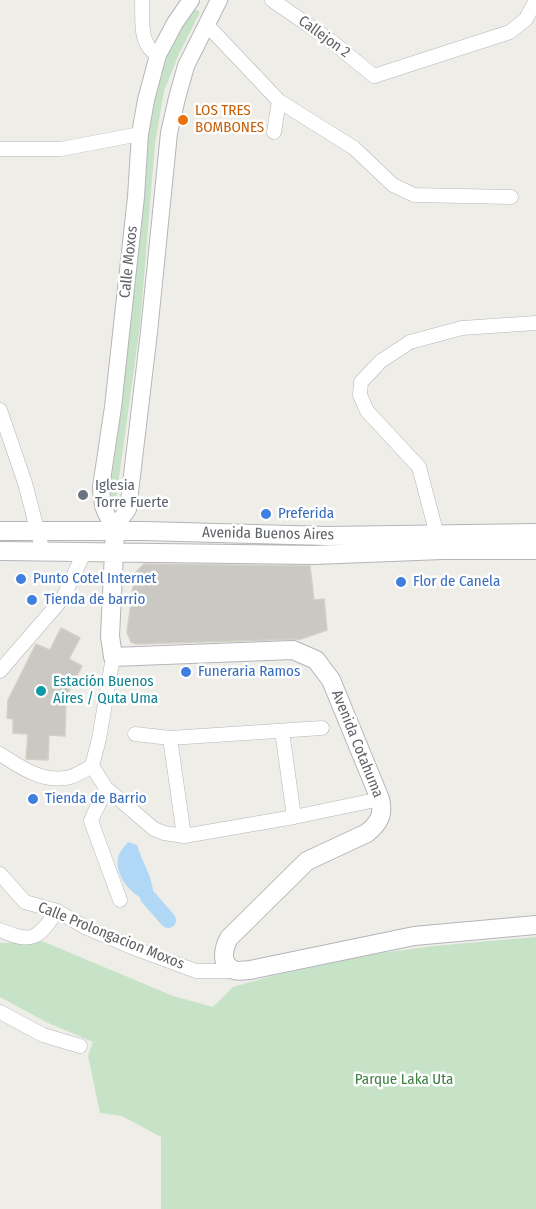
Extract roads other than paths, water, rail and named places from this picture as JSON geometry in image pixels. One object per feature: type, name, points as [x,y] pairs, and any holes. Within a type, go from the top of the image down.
[{"type":"main road","name":"Avenida Buenos Aires","points":[[0,531],[115,529],[338,536],[536,533]]},
{"type":"main road","name":"Calle Moxos","points":[[114,553],[115,529]]},
{"type":"main road","name":"Avenida Buenos Aires","points":[[0,551],[314,555],[442,550],[536,550]]},
{"type":"main road","points":[[113,657],[110,636],[114,553]]},
{"type":"main road","name":"Avenida Cotahuma","points":[[113,657],[293,650],[305,654],[316,660],[331,680],[380,799],[383,809],[381,819],[375,827],[307,861],[229,938],[223,954],[228,966],[234,970]]},
{"type":"main road","points":[[234,970],[250,970],[414,936],[536,925]]},
{"type":"street","points":[[142,0],[146,44],[152,52],[158,55]]},
{"type":"street","name":"Calle Moxos","points":[[191,0],[175,23],[158,55],[140,134],[122,332],[101,486],[105,514],[115,529],[128,509],[169,134],[186,66],[219,0]]},
{"type":"street","name":"Callejon 2","points":[[272,0],[363,64],[374,76],[510,32],[526,19],[536,0]]},
{"type":"street","points":[[207,25],[279,101],[354,148],[393,185],[414,195],[511,197]]},
{"type":"street","points":[[274,132],[279,101]]},
{"type":"street","points":[[0,149],[61,149],[140,134]]},
{"type":"street","points":[[437,535],[419,467],[367,411],[360,395],[361,382],[381,361],[410,342],[462,328],[536,323]]},
{"type":"street","points":[[0,411],[25,483],[43,552]]},
{"type":"street","points":[[0,671],[63,598],[84,553]]},
{"type":"street","points":[[113,657],[92,766],[106,788],[154,829],[184,836],[380,799]]},
{"type":"street","points":[[135,734],[170,738],[322,728]]},
{"type":"street","points":[[282,731],[294,817]]},
{"type":"street","points":[[170,738],[184,836]]},
{"type":"street","points":[[0,754],[24,770],[41,776],[70,777],[92,766]]},
{"type":"street","points":[[106,788],[101,804],[94,812],[91,821],[120,900]]},
{"type":"street","name":"Calle Prolongacion Moxos","points":[[0,874],[25,902],[57,911],[85,927],[116,940],[196,971],[234,970]]},
{"type":"street","points":[[0,930],[18,938],[31,938],[46,927],[57,911]]},
{"type":"street","points":[[0,1012],[43,1035],[80,1046]]},
{"type":"water","points":[[128,842],[137,845],[150,879],[153,890],[145,900],[129,888],[119,871],[119,856]]},
{"type":"waterway","points":[[148,897],[168,920]]},
{"type":"place","name":"LOS TRES BOMBONES","points":[[183,120]]},
{"type":"place","name":"Iglesia Torre Fuerte","points":[[83,495]]},
{"type":"place","name":"Preferida","points":[[266,514]]},
{"type":"place","name":"Punto Cotel Internet","points":[[21,579]]},
{"type":"place","name":"Flor de Canela","points":[[401,582]]},
{"type":"place","name":"Tienda de barrio","points":[[32,600]]},
{"type":"place","name":"Funeraria Ramos","points":[[186,672]]},
{"type":"place","name":"Estación Buenos Aires / Quta Uma","points":[[41,691]]},
{"type":"place","name":"Tienda de Barrio","points":[[33,799]]},
{"type":"park label","name":"Parque Laka Uta","points":[[404,1080]]}]
